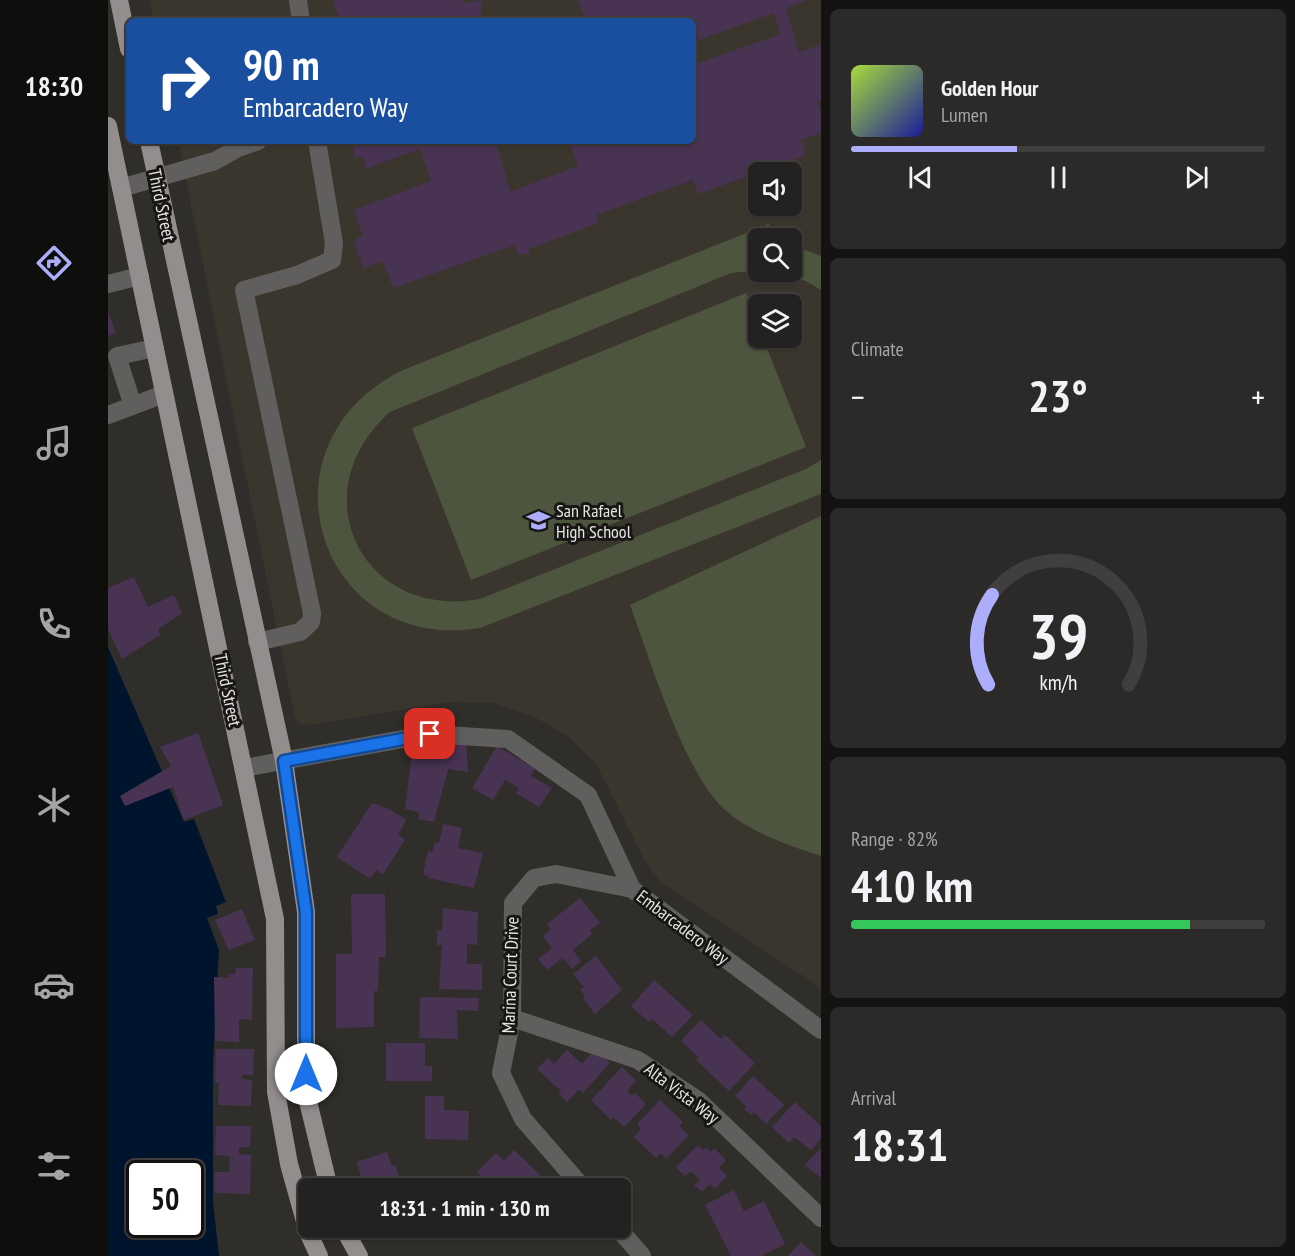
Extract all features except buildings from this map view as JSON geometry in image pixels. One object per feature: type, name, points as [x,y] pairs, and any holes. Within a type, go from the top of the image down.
[{"type":"main road","points":[[119,0],[126,34]]},
{"type":"main road","name":"Third Street","points":[[108,126],[275,919],[276,1092],[289,1164],[308,1232],[319,1256]]},
{"type":"main road","name":"Third Street","points":[[150,144],[284,761],[306,912],[306,1093],[327,1178]]},
{"type":"main road","points":[[349,1238],[359,1256]]},
{"type":"street","points":[[297,0],[300,18]]},
{"type":"street","points":[[121,188],[215,161],[249,144]]},
{"type":"street","points":[[257,642],[300,632],[311,622],[312,612],[244,290],[297,275],[332,260],[334,243],[318,144]]},
{"type":"street","points":[[108,284],[140,276]]},
{"type":"street","points":[[133,406],[117,356],[155,348]]},
{"type":"street","points":[[108,415],[165,394]]},
{"type":"street","name":"Embarcadero Way","points":[[244,768],[430,734],[508,739],[588,795],[632,889],[821,1030]]},
{"type":"street","name":"Marina Court Drive","points":[[574,1178],[523,1119],[501,1073],[512,1018],[513,903],[534,878],[556,874],[632,889]]},
{"type":"street","name":"Alta Vista Way","points":[[512,1018],[638,1060],[699,1101],[821,1218]]},
{"type":"street","points":[[626,1238],[642,1256]]},
{"type":"shaded area","name":"San Rafael High School","points":[[150,0],[821,0],[821,990],[814,983],[660,882],[644,859],[596,764],[566,735],[533,716],[493,703],[452,702],[308,725],[299,724],[295,718],[179,144],[696,144],[696,18],[153,18]]},
{"type":"green space","points":[[769,224],[771,228],[759,228]]},
{"type":"green space","points":[[748,232],[748,271],[731,273],[390,412],[363,444],[349,478],[348,512],[357,543],[375,570],[403,590],[438,600],[480,599],[806,469],[821,460],[821,494],[480,628],[424,628],[378,609],[344,577],[324,536],[318,491],[328,445],[356,403],[403,370]]},
{"type":"green space","points":[[802,249],[821,256],[821,290],[802,280]]},
{"type":"green space","points":[[746,293],[748,298],[748,348],[767,348],[806,447],[471,580],[412,428]]},
{"type":"green space","points":[[821,516],[821,856],[757,831],[734,817],[708,791],[681,741],[630,605]]},
{"type":"water","points":[[108,647],[184,822],[194,819],[226,902],[216,906],[218,914],[207,918],[219,950],[213,1064],[213,1202],[219,1256],[108,1256]]},
{"type":"place","name":"San Rafael High School","points":[[538,520]]},
{"type":"route","points":[[306,1074],[306,912],[284,761],[430,734]]}]
